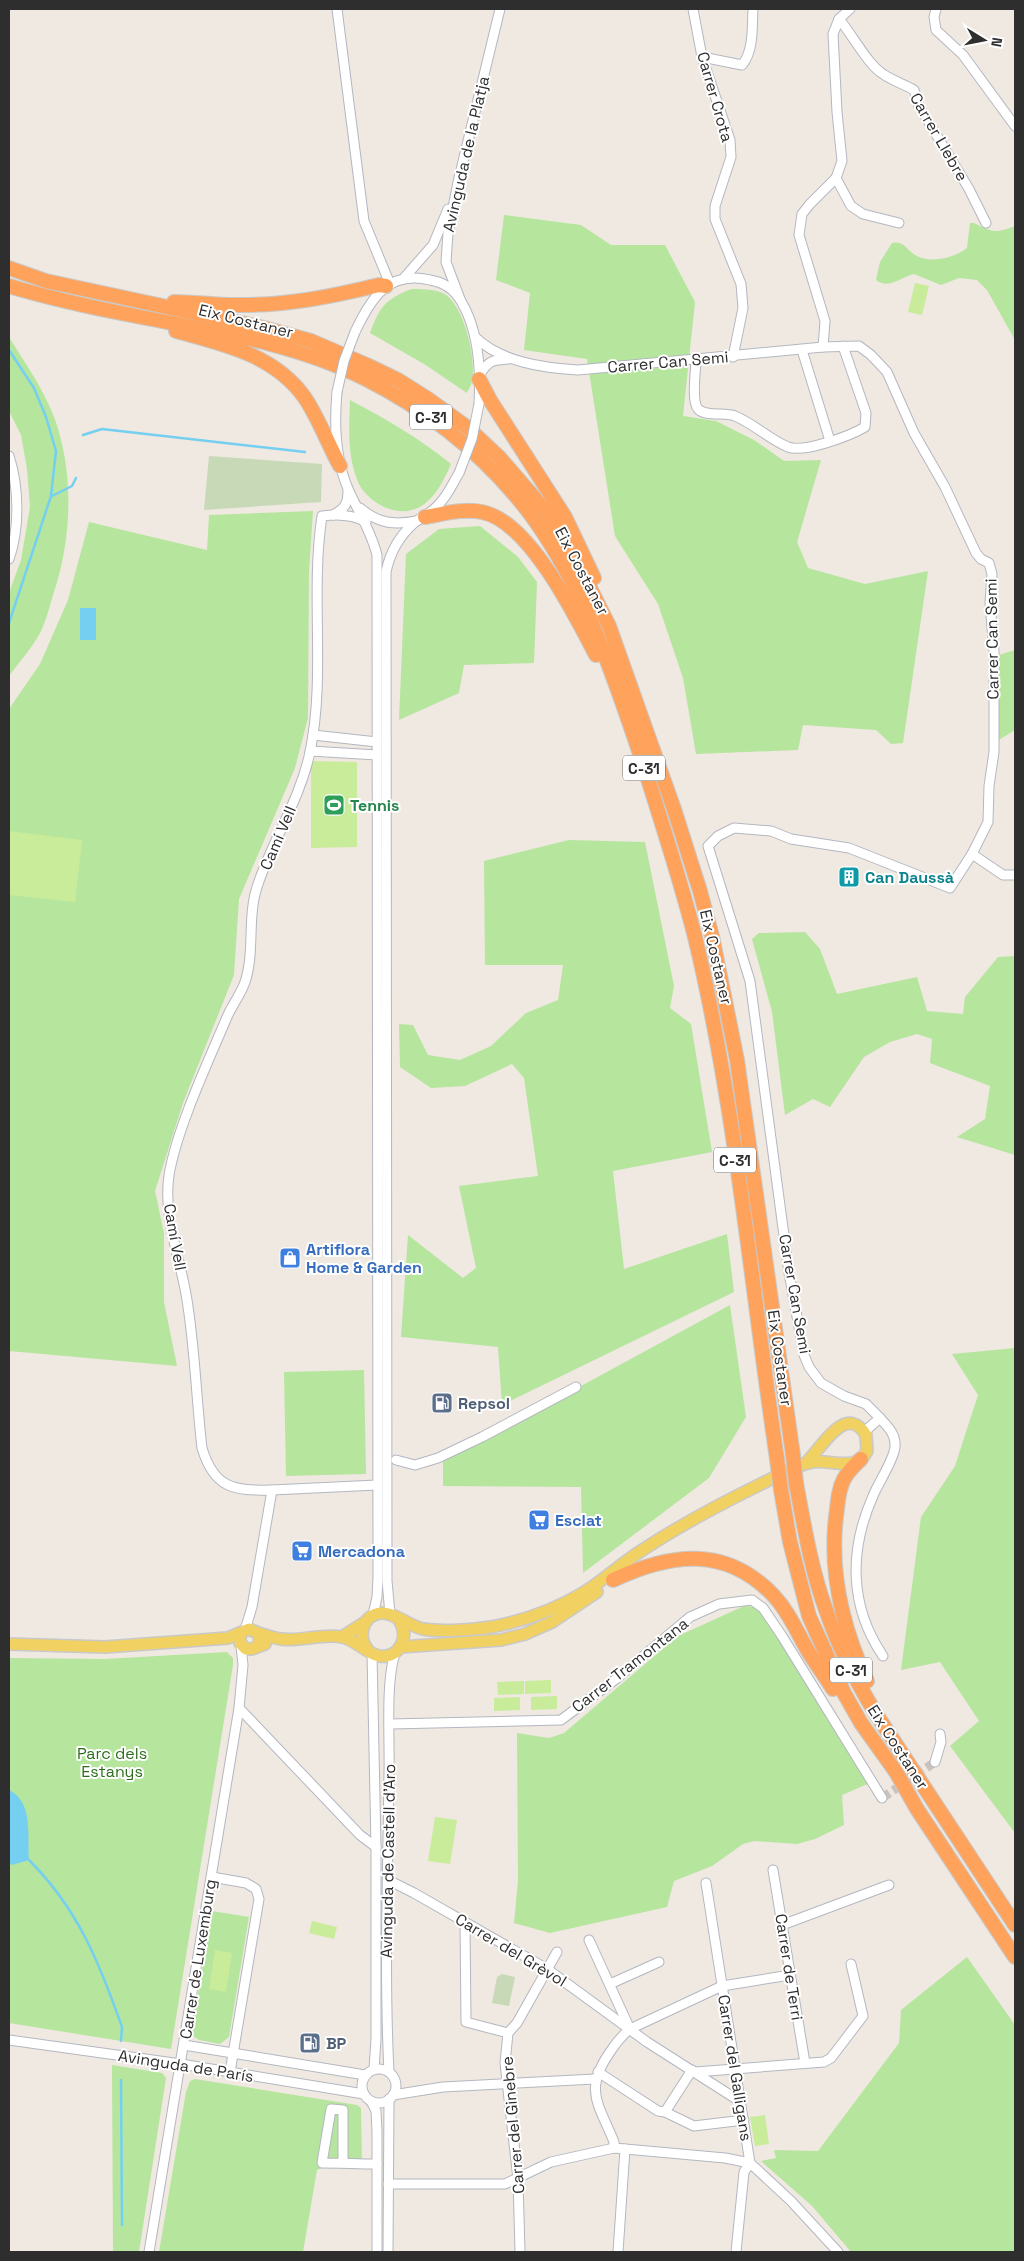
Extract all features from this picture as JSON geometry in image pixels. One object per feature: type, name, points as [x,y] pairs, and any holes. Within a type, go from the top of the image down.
[{"type":"highway","name":"Eix Costaner","points":[[9,268],[46,281],[264,328],[310,341],[398,380],[452,416],[499,457],[545,510],[577,562],[609,626],[680,826],[712,936],[738,1060],[796,1483],[816,1576],[836,1636],[876,1714],[1015,1924]]},
{"type":"highway","points":[[152,303],[182,302],[241,306],[279,304],[319,299],[379,285],[388,285]]},
{"type":"highway","name":"Eix Costaner","points":[[9,286],[49,298],[226,333],[287,348],[325,361],[364,378],[395,395],[444,427],[488,465],[515,495],[544,534],[584,608],[611,673],[684,895],[701,968],[726,1100],[781,1490],[801,1588],[820,1643],[861,1723],[896,1772],[917,1809],[1015,1957]]},
{"type":"highway","points":[[133,316],[258,356],[271,365],[291,381],[305,398],[340,466]]},
{"type":"highway","name":"C-31","points":[[480,377],[490,400],[566,517],[583,551],[609,613],[609,626]]},
{"type":"highway","name":"C-31","points":[[421,519],[462,512],[482,512],[510,527],[527,544],[562,591],[598,658],[611,673]]},
{"type":"highway","points":[[861,1459],[843,1481],[833,1536],[838,1595],[845,1624],[849,1639],[873,1694],[902,1744],[951,1817],[957,1834]]},
{"type":"highway","points":[[613,1580],[635,1569],[666,1560],[699,1558],[726,1563],[752,1577],[774,1596],[791,1619],[809,1652],[872,1751],[917,1809]]},
{"type":"main road","points":[[342,1637],[368,1619],[382,1613],[423,1628],[445,1630],[490,1627],[532,1617],[562,1605],[584,1593],[642,1550],[694,1519],[805,1464],[814,1456],[836,1428],[846,1424],[856,1425],[864,1432],[868,1444],[865,1454],[861,1459],[852,1463],[826,1461],[805,1464]]},
{"type":"main road","points":[[829,1436],[829,1452],[841,1463]]},
{"type":"main road","points":[[9,1644],[105,1647],[228,1638],[281,1640],[342,1637],[370,1652],[384,1656],[398,1649],[500,1640],[525,1634],[552,1622],[585,1602],[613,1580],[642,1550]]},
{"type":"main road","points":[[394,1617],[404,1633],[398,1649]]},
{"type":"main road","points":[[368,1619],[362,1637],[370,1652]]},
{"type":"street","points":[[337,9],[360,204],[370,238],[388,285]]},
{"type":"street","name":"Avinguda de la Platja","points":[[394,1617],[387,1581],[386,572],[390,554],[407,530],[441,503],[459,473],[472,439],[479,404],[480,377],[475,337],[446,262],[448,232],[458,182],[500,9]]},
{"type":"street","name":"Carrer Crota","points":[[693,9],[702,57],[730,140],[730,157],[715,206],[715,219],[741,284],[742,308],[733,357]]},
{"type":"street","points":[[702,57],[742,65],[747,60],[753,9]]},
{"type":"street","points":[[823,347],[825,321],[799,235],[802,214],[836,178],[842,161],[837,112],[833,34],[839,19],[850,9]]},
{"type":"street","points":[[936,9],[934,17],[936,30],[963,55],[1015,126]]},
{"type":"street","name":"Carrer Llebre","points":[[839,19],[853,35],[871,64],[882,74],[914,90],[918,106],[969,189],[986,223]]},
{"type":"street","points":[[836,178],[851,206],[863,214],[899,224]]},
{"type":"street","points":[[368,1619],[377,1597],[378,755],[376,555],[366,522],[348,490],[340,466],[335,431],[337,392],[344,361],[354,332],[368,306],[388,285],[403,278],[432,245],[442,225],[458,182]]},
{"type":"street","points":[[370,238],[396,275],[403,278],[423,278],[439,282],[451,289],[460,299]]},
{"type":"street","name":"Carrer Can Semi","points":[[475,337],[488,349],[514,358],[557,368],[578,370],[733,357],[823,347],[859,346],[872,355],[887,372],[914,433],[945,487],[976,553],[980,559],[989,563],[992,574],[990,603],[994,651],[994,752],[989,786],[988,822],[972,854],[950,888],[849,848],[791,839],[771,831],[734,828],[718,836],[708,846],[750,981],[772,1133],[788,1265],[804,1355],[809,1367],[821,1383],[844,1396],[866,1404],[893,1432],[895,1448],[860,1529],[856,1554],[860,1602],[867,1629],[883,1656]]},
{"type":"street","points":[[696,360],[695,403],[699,410],[705,413],[734,416],[790,448],[810,447],[856,432],[864,427],[866,423],[866,413],[843,346]]},
{"type":"street","points":[[802,350],[830,441]]},
{"type":"street","name":"Carrer Can Semi","points":[[480,377],[488,364],[495,359],[514,358]]},
{"type":"street","points":[[9,456],[16,491],[14,543],[9,559]]},
{"type":"street","name":"Camí Vell","points":[[348,490],[348,503],[342,510],[333,515],[322,516],[316,552],[317,660],[313,735],[306,770],[257,888],[250,917],[249,959],[245,982],[228,1014],[177,1145],[170,1174],[168,1198],[172,1228],[186,1294],[202,1448],[208,1466],[218,1479],[229,1486],[244,1490],[377,1485]]},
{"type":"street","points":[[358,506],[378,521],[399,524],[421,519]]},
{"type":"street","points":[[333,515],[357,517],[366,522]]},
{"type":"street","points":[[313,735],[377,742]]},
{"type":"street","points":[[310,750],[378,755]]},
{"type":"street","points":[[972,854],[1003,875],[1015,875]]},
{"type":"street","points":[[396,1460],[416,1465],[438,1458],[576,1387]]},
{"type":"street","points":[[864,1432],[880,1418]]},
{"type":"street","points":[[248,1639],[272,1490]]},
{"type":"street","name":"Carrer Tramontana","points":[[390,1724],[561,1720],[616,1679],[690,1617],[719,1604],[752,1600],[763,1608],[782,1636],[882,1798]]},
{"type":"street","name":"Carrer de Luxemburg","points":[[149,2252],[240,1708],[248,1639]]},
{"type":"street","name":"Avinguda de Castell d'Aro","points":[[389,2072],[390,1685],[398,1649]]},
{"type":"street","name":"Avinguda de Castell d'Aro","points":[[370,1652],[376,1847],[376,2039],[374,2069]]},
{"type":"street","points":[[240,1708],[360,1835],[376,1847]]},
{"type":"street","points":[[935,1762],[941,1742],[940,1734]]},
{"type":"street","name":"Carrer de Terri","points":[[773,1870],[805,2064]]},
{"type":"street","points":[[212,1877],[246,1883],[256,1889],[259,1899],[230,2072]]},
{"type":"street","name":"Carrer del Grèvol","points":[[388,1880],[547,1970],[630,2029],[741,2102]]},
{"type":"street","name":"Carrer del Galligans","points":[[706,1883],[750,2163],[744,2172],[736,2252]]},
{"type":"street","points":[[782,1925],[889,1885]]},
{"type":"street","points":[[465,1922],[466,2022],[508,2033]]},
{"type":"street","points":[[589,1940],[630,2029]]},
{"type":"street","name":"Carrer del Ginebre","points":[[520,2252],[518,2179],[505,2063],[508,2033],[517,2023],[557,1952]]},
{"type":"street","points":[[610,1984],[659,1962]]},
{"type":"street","points":[[665,2112],[693,2071],[805,2064],[824,2062],[831,2058],[863,2016],[851,1964]]},
{"type":"street","points":[[614,2148],[614,2142],[598,2105],[597,2075],[622,2035],[630,2029],[722,1986],[790,1975]]},
{"type":"street","name":"Avinguda de París","points":[[9,2040],[180,2064],[364,2094]]},
{"type":"street","name":"Avinguda de París","points":[[184,2045],[365,2075]]},
{"type":"street","points":[[377,2252],[376,2111],[372,2101],[364,2094],[362,2084],[365,2075],[374,2069],[389,2072],[394,2080],[404,2088],[415,2090]]},
{"type":"street","points":[[372,2101],[381,2102],[415,2090],[507,2084],[597,2075],[658,2111],[665,2112],[694,2126],[744,2120]]},
{"type":"street","points":[[388,2252],[391,2097],[395,2085],[394,2080]]},
{"type":"street","points":[[343,2164],[343,2110],[331,2109],[322,2163],[343,2164],[377,2164]]},
{"type":"street","points":[[325,2145],[343,2145]]},
{"type":"street","points":[[388,2184],[505,2184],[551,2162],[614,2148],[725,2158],[750,2163],[791,2201],[838,2252]]},
{"type":"street","points":[[618,2252],[625,2149]]},
{"type":"green space","points":[[504,215],[581,225],[611,245],[665,245],[695,302],[683,416],[716,421],[754,440],[784,461],[821,460],[797,542],[808,568],[865,584],[928,571],[903,743],[891,744],[876,730],[803,725],[798,750],[696,754],[683,678],[658,604],[615,536],[587,359],[524,350],[530,293],[496,280]]},
{"type":"green space","points":[[970,223],[994,231],[1015,226],[1015,340],[987,290],[977,280],[959,278],[941,285],[914,274],[885,284],[876,280],[880,262],[892,243],[902,244],[921,258],[942,259],[956,255],[967,248]]},
{"type":"green space","points":[[915,283],[929,286],[922,315],[908,312]]},
{"type":"green space","points":[[411,289],[443,293],[457,308],[467,333],[473,361],[472,382],[467,393],[424,364],[370,333],[384,305]]},
{"type":"green space","points":[[9,337],[39,386],[54,417],[65,459],[68,503],[65,547],[47,617],[37,639],[9,676],[9,593],[21,560],[30,507],[27,469],[21,435],[9,411]]},
{"type":"green space","points":[[350,400],[402,429],[451,464],[434,495],[418,508],[408,511],[397,511],[384,507],[370,497],[359,484],[352,464],[349,432]]},
{"type":"green space","points":[[209,456],[322,464],[321,502],[204,510]]},
{"type":"green space","points":[[313,511],[309,571],[308,718],[295,768],[239,899],[234,975],[183,1103],[155,1191],[164,1233],[164,1302],[177,1366],[9,1351],[9,709],[40,664],[68,600],[89,522],[207,550],[209,515]]},
{"type":"green space","points":[[480,526],[518,557],[537,582],[534,663],[464,665],[459,693],[399,720],[406,554],[439,529]]},
{"type":"green space","points":[[1015,650],[1015,730],[997,741],[999,655]]},
{"type":"green space","name":"Tennis","points":[[311,761],[357,762],[357,847],[311,848]]},
{"type":"green space","points":[[9,831],[82,840],[75,902],[9,895]]},
{"type":"green space","points":[[569,840],[645,842],[674,986],[670,1008],[691,1024],[712,1152],[613,1171],[624,1269],[727,1234],[734,1292],[502,1405],[498,1347],[401,1337],[408,1235],[463,1278],[476,1268],[459,1186],[538,1176],[524,1078],[512,1064],[465,1086],[431,1088],[400,1067],[399,1024],[413,1025],[428,1055],[460,1060],[491,1046],[526,1013],[558,1000],[563,965],[485,965],[484,861]]},
{"type":"green space","points":[[805,932],[820,949],[837,994],[917,977],[927,1011],[963,1014],[965,997],[998,957],[1015,956],[1015,1155],[957,1137],[985,1119],[990,1086],[930,1063],[932,1039],[917,1034],[890,1042],[864,1057],[830,1107],[813,1099],[785,1115],[772,1012],[752,939],[759,933]]},
{"type":"green space","points":[[730,1305],[746,1417],[709,1478],[583,1573],[581,1487],[443,1486],[443,1461]]},
{"type":"green space","points":[[1015,1348],[1015,1833],[950,1746],[979,1721],[940,1662],[901,1670],[921,1517],[955,1466],[978,1395],[952,1354]]},
{"type":"green space","points":[[364,1370],[366,1474],[286,1476],[284,1372]]},
{"type":"green space","points":[[744,1606],[756,1607],[770,1616],[870,1783],[842,1795],[844,1825],[815,1839],[797,1844],[754,1841],[743,1844],[712,1866],[674,1881],[667,1907],[550,1933],[514,1923],[518,1881],[517,1733],[549,1738],[564,1733],[678,1636]]},
{"type":"green space","name":"Parc dels Estanys","points":[[227,1652],[233,1658],[233,1665],[171,2049],[9,2023],[9,1658],[105,1659]]},
{"type":"green space","points":[[551,1680],[551,1693],[525,1694],[525,1681]]},
{"type":"green space","points":[[524,1681],[524,1694],[498,1695],[497,1682]]},
{"type":"green space","points":[[557,1696],[557,1709],[531,1710],[531,1697]]},
{"type":"green space","points":[[520,1697],[520,1710],[494,1711],[494,1698]]},
{"type":"green space","points":[[435,1817],[457,1820],[450,1864],[428,1861]]},
{"type":"green space","points":[[212,1911],[249,1917],[229,2037],[220,2044],[199,2040],[193,2036],[192,2029]]},
{"type":"green space","points":[[312,1921],[337,1927],[334,1939],[309,1933]]},
{"type":"green space","points":[[215,1950],[232,1953],[226,1992],[209,1989]]},
{"type":"green space","points":[[967,1957],[1015,2025],[1015,2252],[851,2252],[812,2206],[761,2161],[776,2158],[774,2150],[818,2151],[899,2043],[901,2010]]},
{"type":"green space","points":[[502,1974],[515,1977],[509,2006],[492,2003],[497,1977]]},
{"type":"green space","points":[[112,2065],[162,2073],[166,2078],[139,2252],[113,2252]]},
{"type":"green space","points":[[195,2079],[357,2105],[361,2108],[362,2167],[324,2167],[317,2170],[303,2252],[159,2252],[186,2092],[190,2081]]},
{"type":"green space","points":[[765,2115],[769,2144],[755,2146],[750,2117]]},
{"type":"water","points":[[80,608],[96,608],[96,640],[80,640]]},
{"type":"water","points":[[9,1790],[22,1803],[28,1821],[29,1860],[12,1865],[9,1862]]},
{"type":"waterway","points":[[9,350],[34,388],[46,417],[56,451],[51,496],[9,623]]},
{"type":"waterway","points":[[83,435],[102,429],[305,452]]},
{"type":"waterway","points":[[52,496],[72,486],[76,478]]},
{"type":"waterway","points":[[29,1860],[61,1898],[85,1938],[105,1980],[122,2027],[121,2041]]},
{"type":"waterway","points":[[121,2080],[122,2225]]},
{"type":"tunnel","points":[[882,1798],[935,1762]]},
{"type":"place","name":"Tennis","points":[[334,805]]},
{"type":"place","name":"Can Daussà","points":[[849,877]]},
{"type":"place","name":"Artiflora Home & Garden","points":[[290,1258]]},
{"type":"place","name":"Repsol","points":[[442,1403]]},
{"type":"place","name":"Esclat","points":[[539,1520]]},
{"type":"place","name":"Mercadona","points":[[302,1551]]},
{"type":"place","name":"BP","points":[[310,2043]]}]
